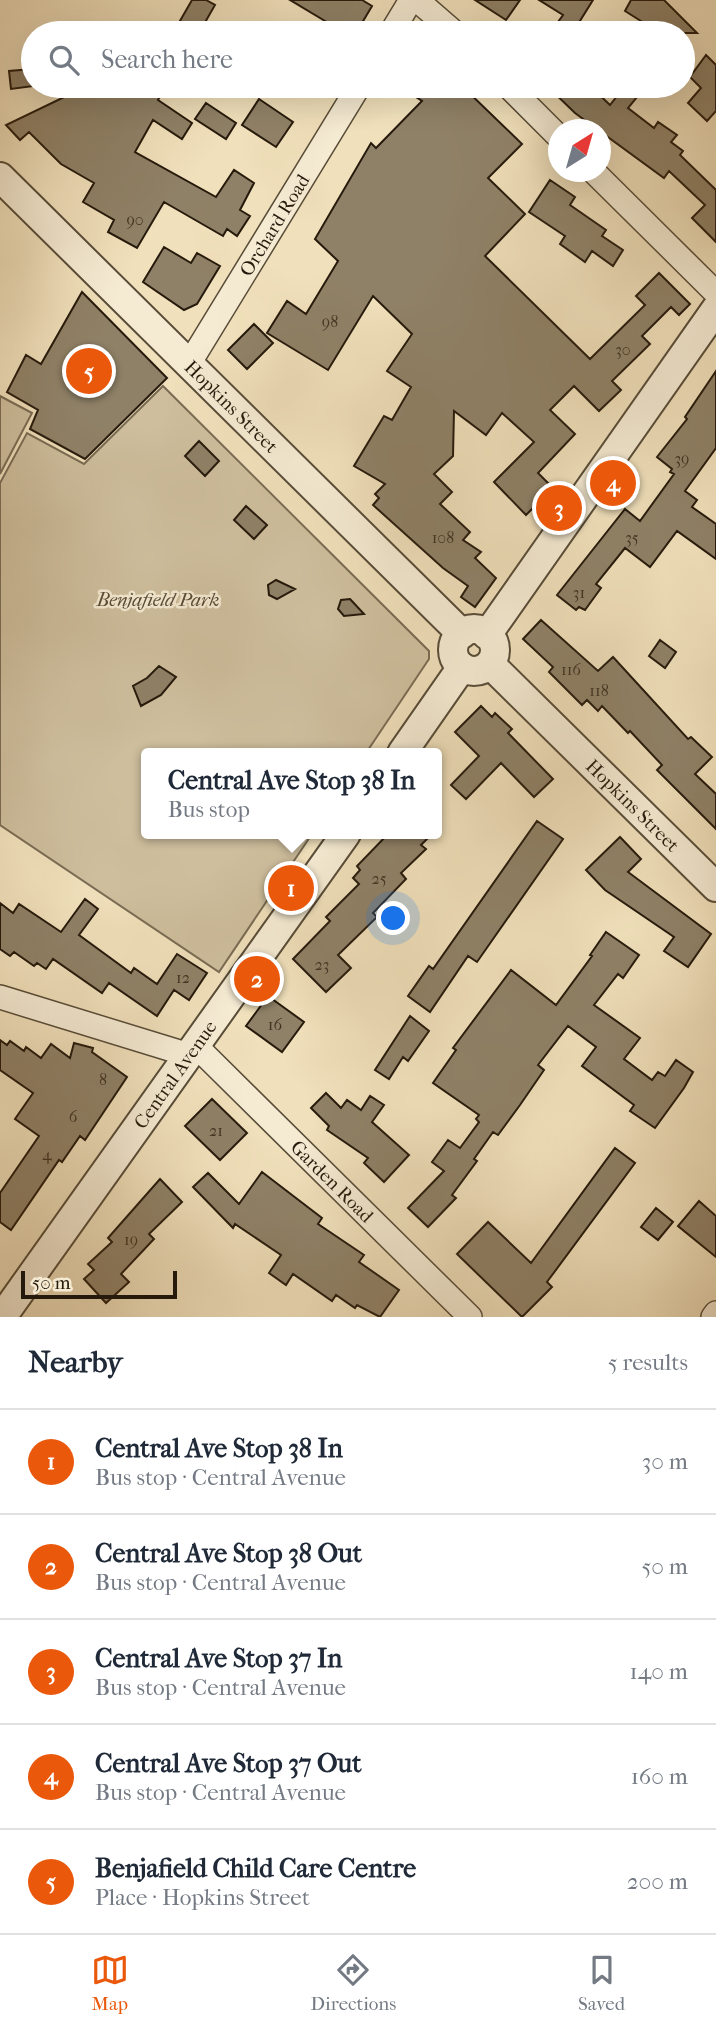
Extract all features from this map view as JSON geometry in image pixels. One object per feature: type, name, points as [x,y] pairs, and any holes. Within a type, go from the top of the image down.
[{"type":"street","points":[[398,21],[411,0]]},
{"type":"street","points":[[417,0],[441,21]]},
{"type":"street","name":"Orchard Road","points":[[189,364],[352,98]]},
{"type":"street","points":[[520,98],[548,126]]},
{"type":"street","name":"Hopkins Street","points":[[0,177],[189,364],[475,634]]},
{"type":"street","points":[[604,182],[716,293]]},
{"type":"street","points":[[406,748],[476,666],[495,649],[475,634],[716,309]]},
{"type":"street","name":"Hopkins Street","points":[[476,666],[716,887]]},
{"type":"street","name":"Central Avenue","points":[[2,1317],[342,839]]},
{"type":"street","name":"Garden Road","points":[[0,997],[193,1050],[470,1317]]},
{"type":"street","points":[[713,1317],[716,1313]]},
{"type":"green space","name":"Benjafield Park","points":[[163,386],[429,651],[429,659],[369,748],[141,748],[141,839],[309,839],[219,972],[0,825],[0,483],[27,433],[84,464]]},
{"type":"green space","points":[[0,396],[32,413],[0,474]]},
{"type":"building","points":[[192,0],[206,0],[215,5],[206,21],[180,21]]},
{"type":"building","points":[[290,0],[362,0],[372,6],[363,21],[325,21]]},
{"type":"building","points":[[475,0],[520,0],[506,20]]},
{"type":"building","points":[[539,0],[593,0],[580,21],[559,21],[563,15]]},
{"type":"building","points":[[631,0],[664,0],[685,21],[641,21],[625,11]]},
{"type":"building","points":[[706,55],[716,65],[716,111],[707,121],[688,103],[701,88],[695,82],[695,70]]},
{"type":"building","points":[[21,70],[21,88],[11,89],[9,71]]},
{"type":"building","points":[[62,98],[159,98],[158,100],[192,123],[182,139],[153,120],[135,152],[216,197],[234,170],[254,183],[240,210],[250,216],[237,236],[227,229],[223,236],[164,202],[137,248],[108,232],[114,220],[83,202],[94,183],[61,164],[29,132],[20,140],[6,125]]},
{"type":"building","points":[[417,98],[474,98],[522,144],[488,178],[525,214],[485,256],[590,359],[645,305],[636,296],[659,273],[690,304],[679,315],[671,307],[642,336],[650,344],[612,381],[621,390],[599,411],[574,386],[550,410],[575,434],[538,473],[553,488],[526,515],[494,482],[534,442],[502,413],[486,435],[454,411],[453,456],[434,474],[452,492],[440,504],[470,532],[463,540],[481,552],[475,558],[496,578],[475,607],[461,597],[468,586],[443,568],[373,505],[379,498],[375,494],[385,484],[354,466],[384,416],[392,420],[411,387],[387,371],[412,334],[373,296],[328,370],[267,333],[287,301],[306,314],[338,261],[315,239],[371,143],[376,148],[422,101]]},
{"type":"building","points":[[559,98],[603,98],[610,105],[616,98],[636,98],[628,108],[654,128],[658,122],[677,135],[671,142],[683,151],[680,155],[716,190],[716,242],[692,218],[705,205],[669,171],[664,178],[611,139],[611,119],[583,119]]},
{"type":"building","points":[[259,99],[293,122],[276,147],[242,125]]},
{"type":"building","points":[[206,103],[236,123],[226,139],[195,119]]},
{"type":"building","points":[[549,182],[553,182],[575,197],[570,205],[606,230],[602,236],[623,250],[613,266],[592,251],[585,262],[560,244],[565,236],[529,212]]},
{"type":"building","points":[[164,247],[191,263],[197,253],[220,266],[197,304],[184,310],[143,282]]},
{"type":"building","points":[[82,292],[167,378],[85,459],[30,429],[38,410],[7,392],[26,355],[41,364]]},
{"type":"building","points":[[254,324],[273,343],[247,369],[228,350]]},
{"type":"building","points":[[716,371],[716,448],[685,491],[697,500],[692,507],[716,524],[716,559],[677,531],[650,567],[625,548],[596,584],[601,588],[585,610],[579,607],[576,610],[557,595],[625,509],[640,521],[674,474],[670,472],[672,469],[657,457],[687,419],[685,417]]},
{"type":"building","points":[[199,441],[219,461],[205,476],[185,456]]},
{"type":"building","points":[[246,506],[267,525],[254,539],[234,520]]},
{"type":"building","points":[[276,580],[295,589],[277,599],[269,595],[268,585]]},
{"type":"building","points":[[350,599],[364,614],[344,616],[338,609],[341,600]]},
{"type":"building","points":[[541,620],[598,671],[613,657],[688,739],[691,737],[712,757],[695,774],[716,794],[716,829],[657,770],[662,765],[630,731],[628,733],[602,706],[598,711],[587,700],[582,705],[549,672],[553,667],[523,639]]},
{"type":"building","points":[[660,640],[676,652],[665,668],[649,656]]},
{"type":"building","points":[[159,666],[176,677],[161,695],[141,706],[133,686],[147,678]]},
{"type":"building","points":[[481,706],[492,717],[495,713],[512,729],[508,733],[553,779],[534,797],[501,763],[466,799],[451,785],[479,756],[455,732]]},
{"type":"building","points":[[537,821],[563,839],[477,962],[468,956],[430,1012],[408,996],[429,966],[433,969]]},
{"type":"building","points":[[620,837],[641,859],[628,872],[711,934],[688,967],[664,951],[674,937],[605,890],[586,870]]},
{"type":"building","points":[[383,839],[427,839],[421,845],[426,849],[401,873],[406,879],[373,913],[377,917],[338,955],[351,968],[326,992],[293,959],[330,921],[326,917],[359,884],[353,878],[360,870],[357,866]]},
{"type":"building","points":[[85,899],[98,909],[79,935],[131,973],[134,968],[157,984],[177,954],[207,973],[189,1000],[174,990],[157,1016],[109,983],[102,993],[53,959],[46,969],[37,963],[34,966],[14,952],[10,956],[0,949],[0,903],[13,913],[19,904],[61,932]]},
{"type":"building","points":[[606,932],[639,955],[623,978],[618,974],[594,1005],[640,1038],[624,1059],[652,1080],[658,1072],[665,1076],[676,1060],[693,1072],[684,1088],[655,1128],[630,1111],[634,1105],[582,1066],[596,1047],[568,1026],[538,1065],[544,1070],[520,1105],[498,1135],[493,1132],[474,1159],[477,1161],[452,1195],[456,1198],[428,1227],[408,1208],[444,1171],[432,1162],[448,1140],[460,1148],[479,1122],[476,1119],[479,1115],[433,1083],[456,1050],[453,1048],[511,970],[556,1005]]},
{"type":"building","points":[[268,996],[304,1022],[282,1052],[246,1026]]},
{"type":"building","points":[[410,1016],[429,1031],[408,1061],[403,1057],[389,1079],[375,1070]]},
{"type":"building","points":[[0,1040],[7,1045],[10,1041],[24,1051],[26,1047],[41,1058],[51,1044],[70,1058],[74,1043],[93,1048],[92,1052],[127,1077],[85,1140],[80,1136],[62,1162],[59,1160],[11,1230],[0,1222],[0,1193],[39,1136],[15,1119],[33,1093],[0,1070]]},
{"type":"building","points":[[326,1093],[341,1108],[347,1100],[361,1110],[370,1096],[384,1105],[372,1122],[409,1155],[384,1182],[364,1163],[368,1158],[327,1130],[329,1126],[311,1108]]},
{"type":"building","points":[[212,1099],[247,1133],[220,1160],[185,1126]]},
{"type":"building","points":[[615,1148],[635,1163],[547,1282],[552,1287],[522,1317],[457,1254],[488,1222],[531,1263]]},
{"type":"building","points":[[262,1172],[322,1218],[318,1224],[364,1255],[359,1262],[399,1290],[380,1317],[357,1305],[355,1308],[336,1295],[332,1301],[293,1274],[286,1285],[269,1273],[281,1255],[235,1224],[233,1228],[193,1187],[208,1173],[239,1204]]},
{"type":"building","points":[[160,1179],[182,1202],[149,1234],[154,1239],[121,1274],[129,1282],[106,1303],[84,1279],[94,1270],[88,1264],[112,1242],[108,1238]]},
{"type":"building","points":[[699,1201],[716,1216],[716,1257],[678,1226]]},
{"type":"building","points":[[656,1208],[673,1222],[658,1240],[641,1227]]},
{"type":"place","name":"Benjafield Child Care Centre","points":[[89,371]]},
{"type":"place","name":"Central Ave Stop 37 Out","points":[[613,483]]},
{"type":"place","name":"Central Ave Stop 37 In","points":[[559,508]]},
{"type":"place","name":"Central Ave Stop 38 In","points":[[291,888]]},
{"type":"place","name":"Central Ave Stop 38 Out","points":[[257,979]]}]
